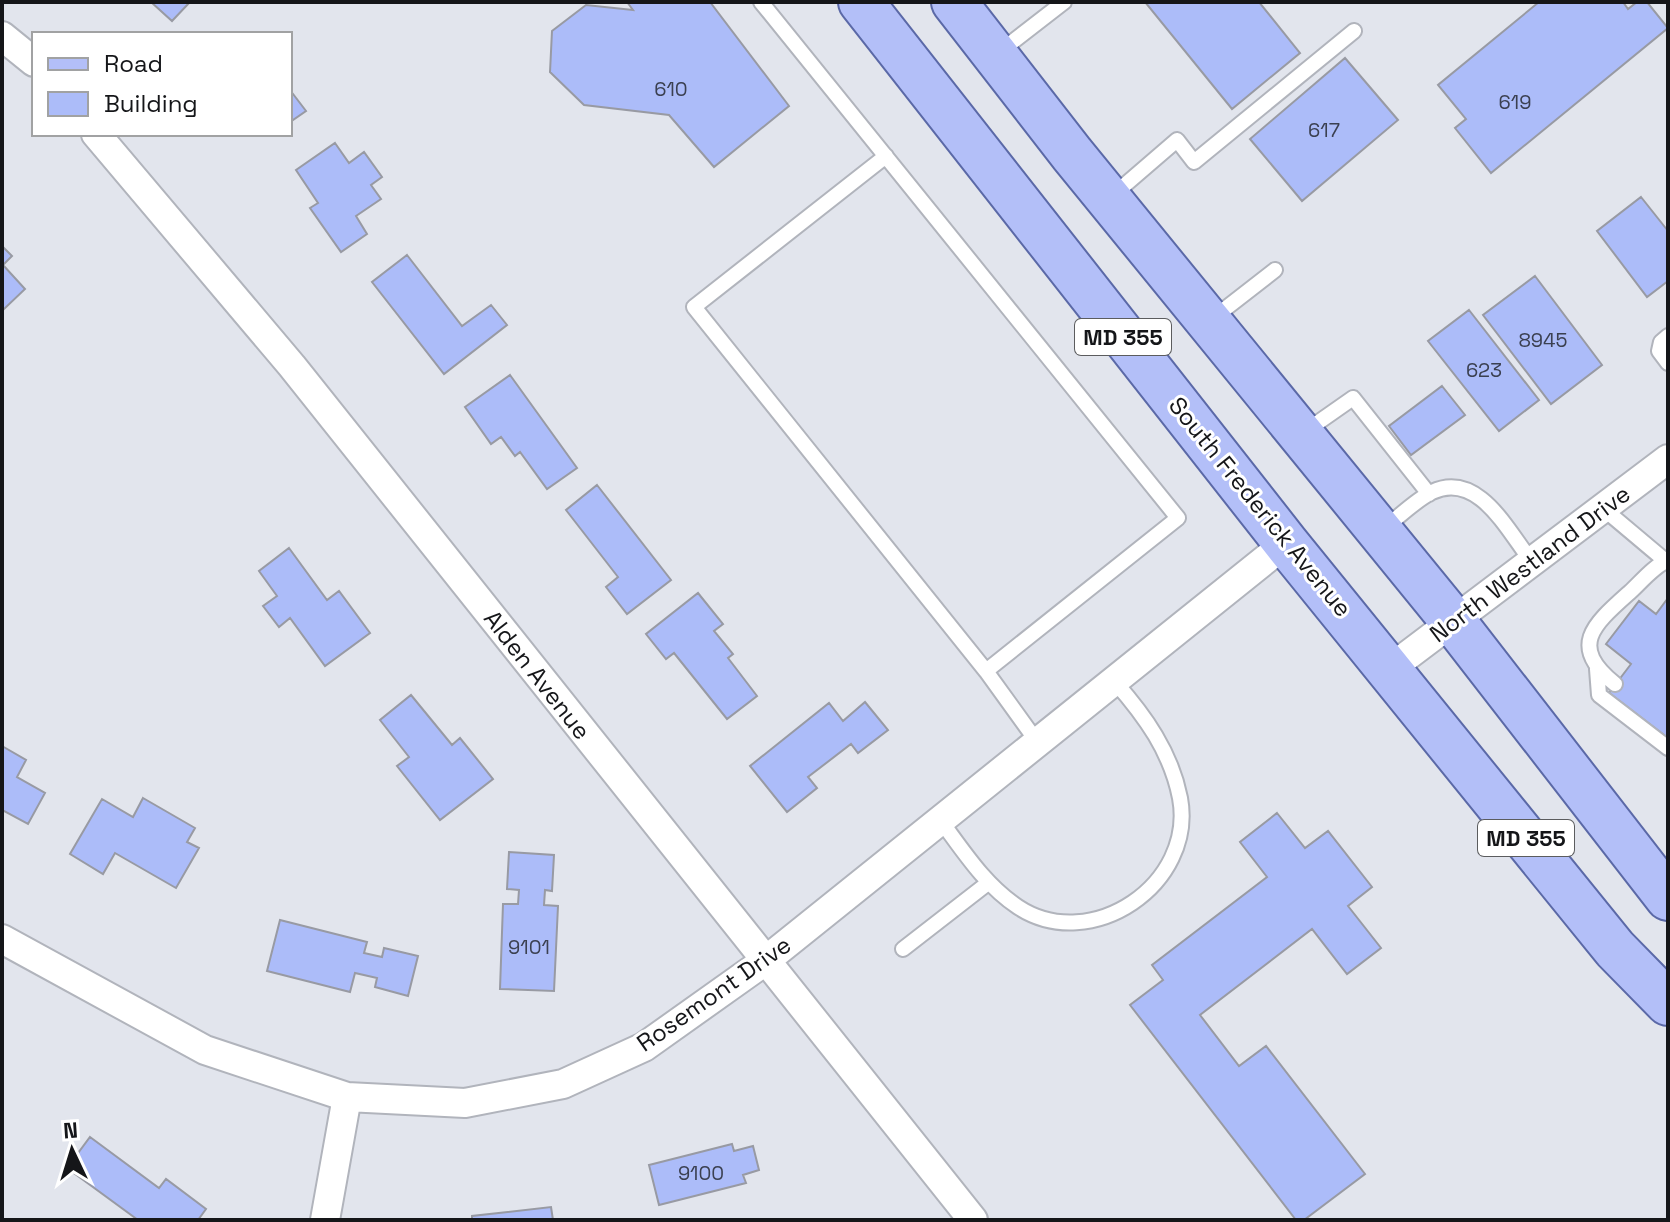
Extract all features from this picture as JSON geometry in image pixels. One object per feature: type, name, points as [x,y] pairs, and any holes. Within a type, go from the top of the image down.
[{"type":"main road","name":"South Frederick Avenue","points":[[861,2],[1286,543],[1391,668],[1615,949],[1668,1003]]},
{"type":"main road","name":"MD 355","points":[[954,2],[1453,621],[1668,898]]},
{"type":"street","points":[[2,36],[32,60]]},
{"type":"street","name":"Alden Avenue","points":[[98,136],[292,366],[973,1220]]},
{"type":"street","name":"North Westland Drive","points":[[1391,668],[1605,510],[1668,459]]},
{"type":"street","name":"Rosemont Drive","points":[[2,939],[205,1050],[347,1097],[465,1103],[563,1084],[644,1047],[765,961],[1286,543]]},
{"type":"street","points":[[325,1220],[347,1097]]},
{"type":"lane","points":[[761,2],[1178,518],[986,671]]},
{"type":"lane","points":[[995,56],[1064,2]]},
{"type":"lane","points":[[1109,198],[1177,140],[1194,162],[1354,31]]},
{"type":"lane","points":[[886,156],[694,307],[986,671],[1038,743]]},
{"type":"lane","points":[[1209,322],[1275,270]]},
{"type":"lane","points":[[1668,336],[1661,342],[1659,351],[1668,363]]},
{"type":"lane","points":[[1301,434],[1353,398],[1429,494]]},
{"type":"lane","points":[[1380,532],[1429,494],[1446,487],[1462,486],[1477,493],[1533,563]]},
{"type":"lane","points":[[1605,510],[1667,561],[1602,618],[1589,639],[1589,656],[1597,669],[1615,684]]},
{"type":"lane","points":[[1597,669],[1599,695],[1668,748]]},
{"type":"lane","points":[[941,821],[988,883],[1019,907],[1043,919],[1078,921],[1110,915],[1131,905],[1164,875],[1174,853],[1180,800],[1166,753],[1142,712],[1115,682]]},
{"type":"lane","points":[[903,949],[988,883]]},
{"type":"building","points":[[151,2],[190,2],[172,21]]},
{"type":"building","points":[[627,2],[710,2],[789,106],[714,167],[669,115],[584,105],[550,72],[552,31],[586,5],[633,10]]},
{"type":"building","points":[[1145,2],[1259,2],[1300,53],[1232,109]]},
{"type":"building","points":[[1539,2],[1623,2],[1628,9],[1637,2],[1647,2],[1668,28],[1491,173],[1455,128],[1466,119],[1438,85]]},
{"type":"building","points":[[1345,58],[1398,120],[1302,201],[1250,139]]},
{"type":"building","points":[[292,93],[306,111],[292,121]]},
{"type":"building","points":[[335,143],[349,163],[364,152],[382,177],[371,185],[381,199],[356,216],[367,234],[341,252],[310,208],[318,203],[296,170]]},
{"type":"building","points":[[1641,197],[1668,231],[1668,281],[1647,297],[1597,231]]},
{"type":"building","points":[[2,246],[12,256],[3,265],[25,289],[2,311]]},
{"type":"building","points":[[407,255],[462,326],[491,305],[507,325],[444,374],[372,282]]},
{"type":"building","points":[[1535,276],[1602,365],[1551,404],[1483,315]]},
{"type":"building","points":[[1469,310],[1539,400],[1499,431],[1428,341]]},
{"type":"building","points":[[510,375],[577,468],[547,489],[520,452],[515,456],[501,437],[491,444],[465,407]]},
{"type":"building","points":[[1442,386],[1465,415],[1411,455],[1389,426]]},
{"type":"building","points":[[597,485],[671,580],[627,614],[606,587],[618,577],[566,510]]},
{"type":"building","points":[[289,548],[327,600],[339,591],[370,633],[325,666],[290,618],[279,627],[263,606],[277,596],[259,571]]},
{"type":"building","points":[[698,593],[723,624],[714,631],[733,654],[728,658],[757,696],[727,719],[674,653],[666,659],[646,634]]},
{"type":"building","points":[[1668,598],[1668,738],[1609,693],[1631,664],[1606,644],[1639,601],[1656,614]]},
{"type":"building","points":[[411,695],[452,745],[460,738],[493,779],[440,820],[397,766],[409,757],[380,720]]},
{"type":"building","points":[[865,702],[888,730],[858,753],[851,744],[808,777],[817,788],[787,812],[750,766],[829,703],[843,721]]},
{"type":"building","points":[[2,746],[26,760],[17,777],[45,793],[28,824],[2,810]]},
{"type":"building","points":[[143,798],[195,828],[187,842],[199,848],[176,888],[115,853],[103,874],[70,854],[102,799],[133,817]]},
{"type":"building","points":[[1277,813],[1305,848],[1328,831],[1372,887],[1348,906],[1381,948],[1347,974],[1312,929],[1200,1015],[1239,1066],[1266,1046],[1365,1174],[1304,1220],[1296,1220],[1130,1005],[1163,980],[1152,965],[1267,877],[1240,842]]},
{"type":"building","points":[[509,852],[554,855],[552,891],[545,890],[544,905],[558,906],[554,991],[500,989],[503,904],[518,904],[519,890],[507,889]]},
{"type":"building","points":[[280,920],[367,942],[364,953],[382,957],[384,948],[418,956],[408,996],[375,987],[377,978],[355,973],[350,992],[267,971]]},
{"type":"building","points":[[90,1137],[159,1188],[166,1179],[206,1209],[198,1220],[138,1220],[67,1168]]},
{"type":"building","points":[[732,1144],[734,1151],[753,1146],[759,1170],[743,1175],[746,1183],[659,1205],[649,1165]]},
{"type":"building","points":[[551,1207],[553,1220],[472,1220],[472,1216]]}]
